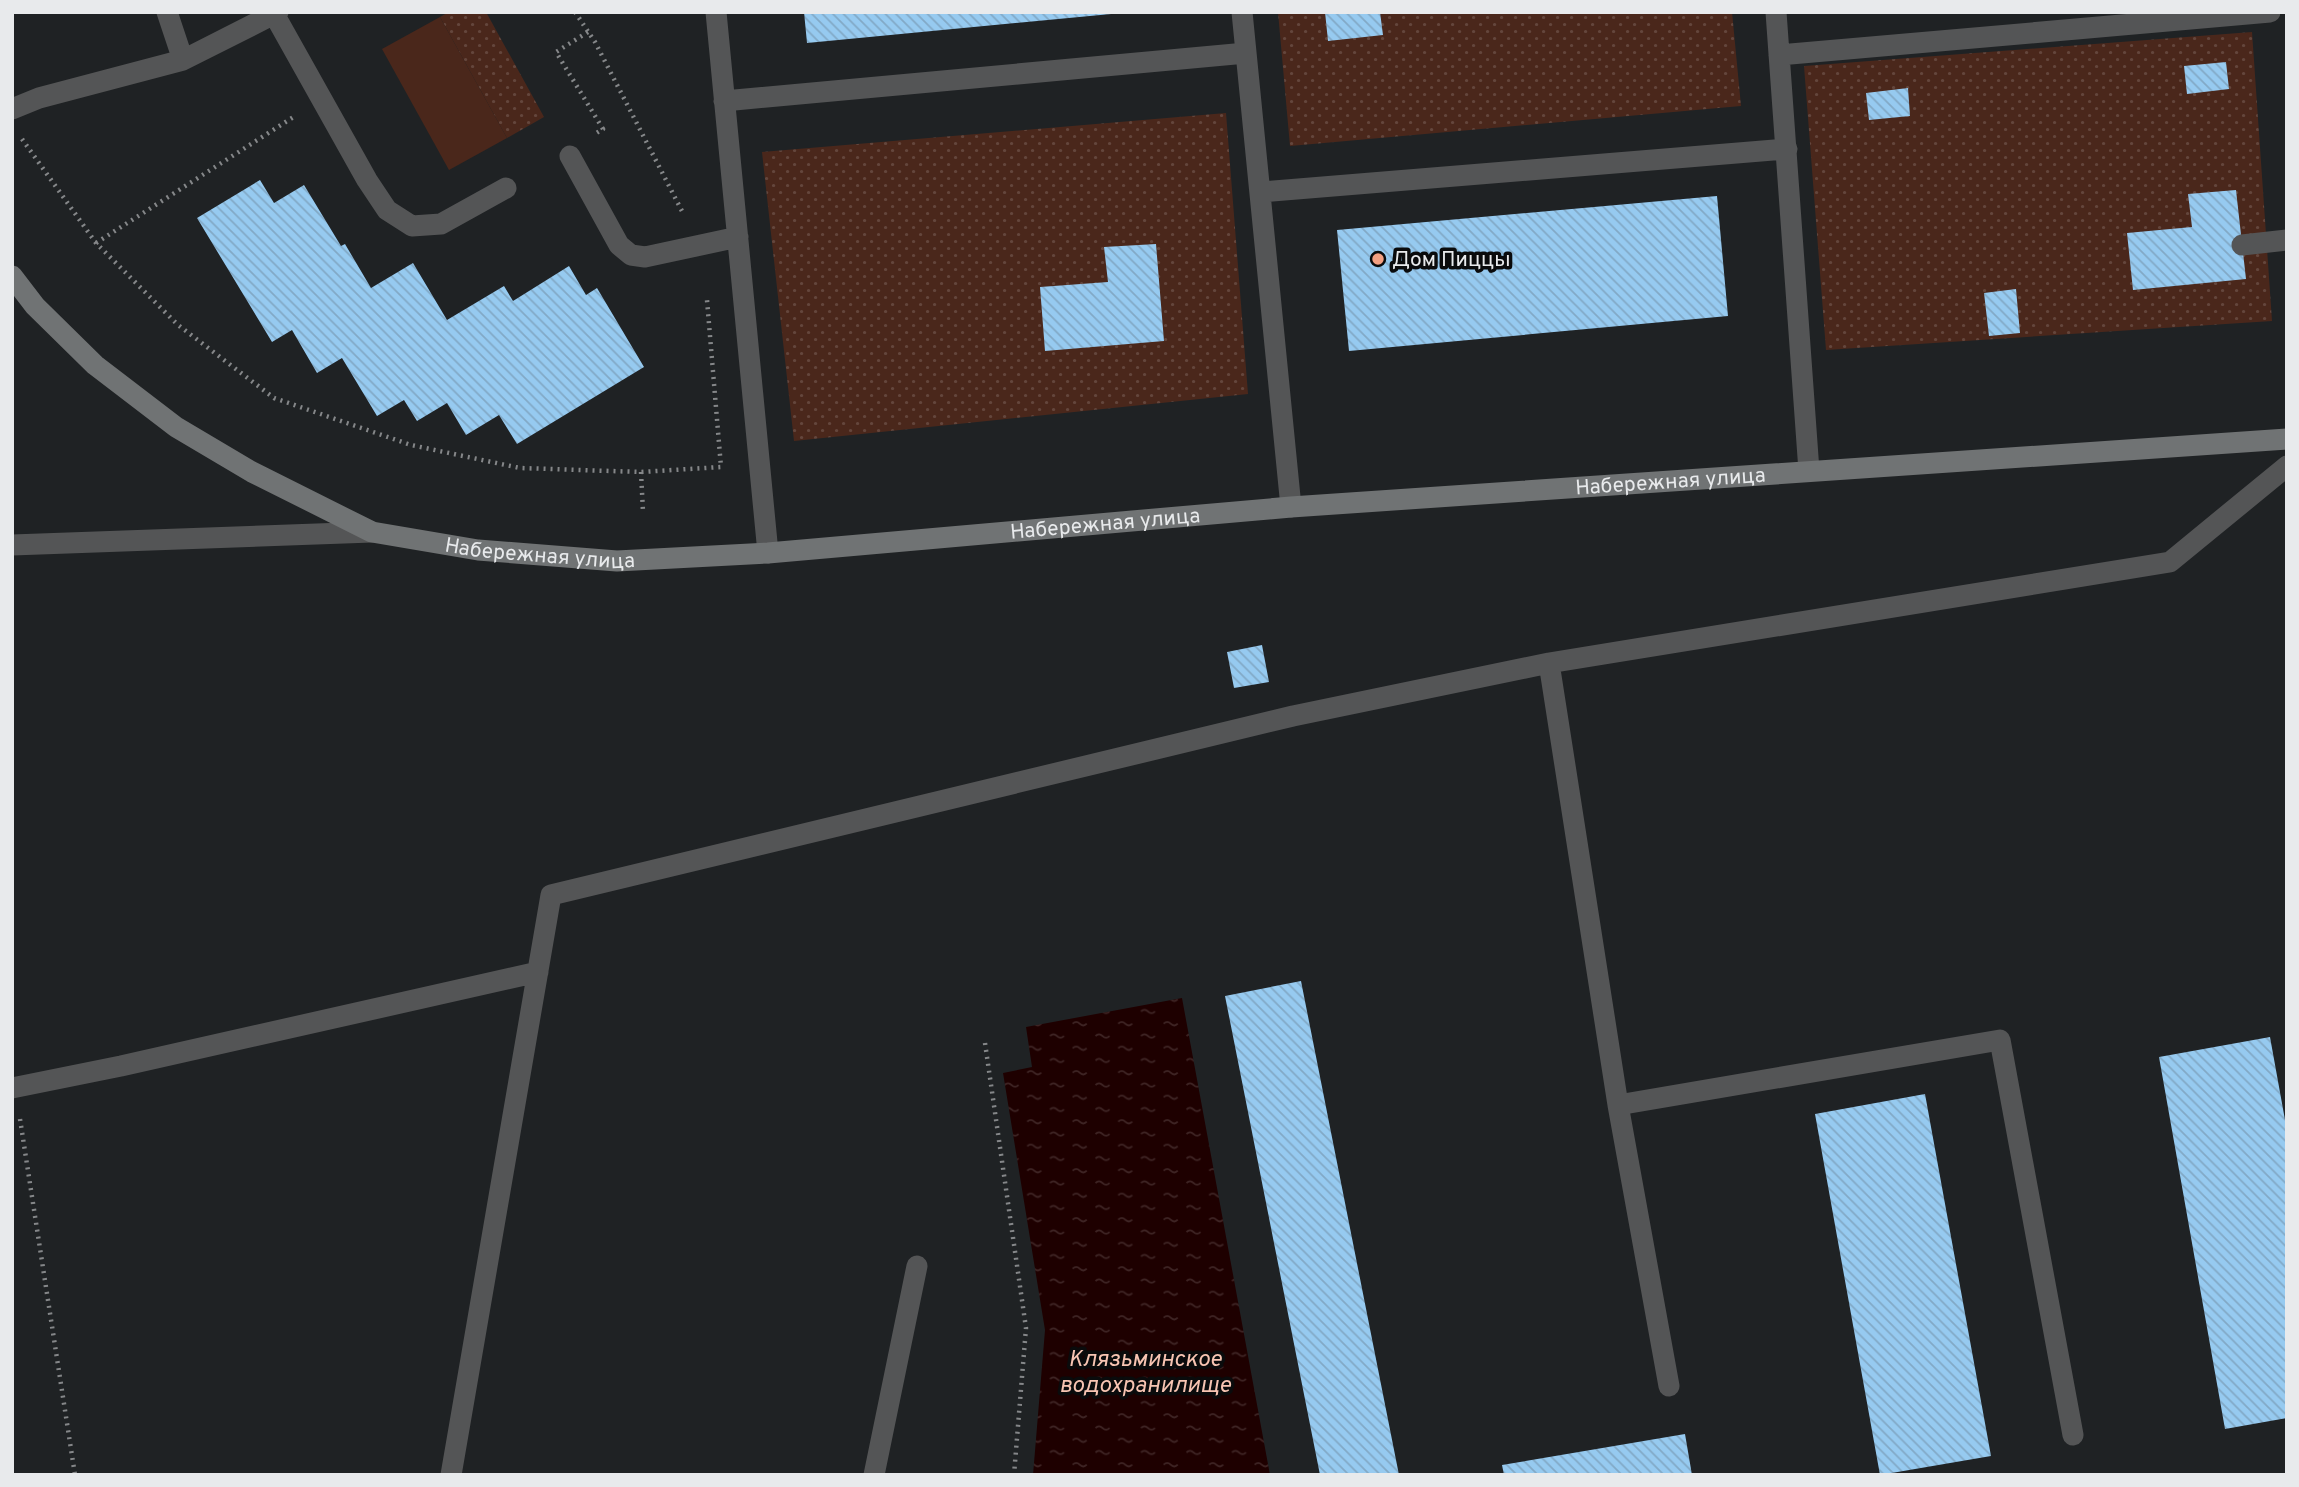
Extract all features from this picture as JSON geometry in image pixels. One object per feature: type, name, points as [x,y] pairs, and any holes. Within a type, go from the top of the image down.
[{"type":"street","name":"Набережная улица","points":[[12,276],[35,306],[94,365],[176,427],[252,472],[372,532],[478,550],[617,561],[768,553],[1291,507],[2287,439]]},
{"type":"lane","points":[[167,12],[183,60]]},
{"type":"lane","points":[[716,12],[768,553]]},
{"type":"lane","points":[[1242,12],[1291,507]]},
{"type":"lane","points":[[1776,12],[1810,471]]},
{"type":"lane","points":[[1779,55],[2270,12]]},
{"type":"lane","points":[[12,109],[39,97],[183,60],[276,13],[367,180],[387,211],[412,226],[441,224],[506,188]]},
{"type":"lane","points":[[724,101],[1246,53]]},
{"type":"lane","points":[[1261,192],[1787,149]]},
{"type":"lane","points":[[570,156],[619,245],[631,255],[645,257],[738,237]]},
{"type":"lane","points":[[2242,245],[2287,240]]},
{"type":"lane","points":[[451,1475],[551,895],[1293,716],[1549,663],[2170,562],[2287,466]]},
{"type":"lane","points":[[12,545],[372,532]]},
{"type":"lane","points":[[1549,663],[1618,1105],[1669,1386]]},
{"type":"lane","points":[[14,1088],[538,972]]},
{"type":"lane","points":[[1618,1105],[2000,1040],[2074,1435]]},
{"type":"lane","points":[[874,1475],[918,1266]]},
{"type":"path","points":[[17,132],[96,243],[178,325],[274,398],[411,445],[520,468],[640,472],[721,467],[706,286],[699,245],[667,180],[575,12]]},
{"type":"path","points":[[588,32],[556,52],[603,129],[592,136]]},
{"type":"path","points":[[96,243],[301,112]]},
{"type":"path","points":[[640,472],[643,512]]},
{"type":"path","points":[[985,1043],[1026,1328],[1014,1475]]},
{"type":"path","points":[[14,1088],[75,1475]]},
{"type":"shaded area","points":[[449,12],[486,12],[544,117],[507,138],[440,17]]},
{"type":"shaded area","points":[[1278,12],[1732,12],[1741,106],[1290,146]]},
{"type":"shaded area","points":[[440,17],[507,138],[449,170],[382,49]]},
{"type":"shaded area","points":[[2252,32],[2272,321],[1826,350],[1804,66]]},
{"type":"shaded area","points":[[1226,113],[1248,394],[794,441],[762,152]]},
{"type":"water","name":"Клязьминское водохранилище","points":[[1182,998],[1270,1475],[1033,1475],[1045,1330],[1003,1073],[1032,1067],[1026,1027]]},
{"type":"building","points":[[804,12],[1111,12],[1111,14],[807,43]]},
{"type":"building","points":[[1325,12],[1380,12],[1383,35],[1328,41]]},
{"type":"building","points":[[2226,62],[2229,89],[2187,94],[2184,66]]},
{"type":"building","points":[[1908,88],[1910,116],[1869,120],[1866,93]]},
{"type":"building","points":[[260,180],[274,203],[304,185],[341,246],[345,244],[371,288],[413,263],[447,320],[504,286],[513,301],[569,266],[586,295],[597,288],[644,367],[517,444],[499,415],[466,435],[447,403],[417,421],[404,400],[377,416],[342,358],[317,373],[292,330],[272,342],[197,218]]},
{"type":"building","points":[[2236,190],[2246,279],[2133,290],[2127,233],[2192,227],[2188,194]]},
{"type":"building","points":[[1717,196],[1728,316],[1349,351],[1337,230]]},
{"type":"building","points":[[1156,244],[1164,341],[1045,351],[1040,287],[1108,282],[1104,247]]},
{"type":"building","points":[[2016,289],[2020,333],[1989,336],[1984,293]]},
{"type":"building","points":[[1262,645],[1269,682],[1234,688],[1227,652]]},
{"type":"building","points":[[1301,981],[1399,1475],[1320,1475],[1225,996]]},
{"type":"building","points":[[2270,1037],[2287,1131],[2287,1418],[2225,1429],[2159,1057]]},
{"type":"building","points":[[1925,1094],[1991,1456],[1880,1475],[1815,1114]]},
{"type":"building","points":[[1685,1434],[1692,1475],[1504,1475],[1502,1465]]},
{"type":"place","name":"Дом Пиццы","points":[[1378,259]]}]
